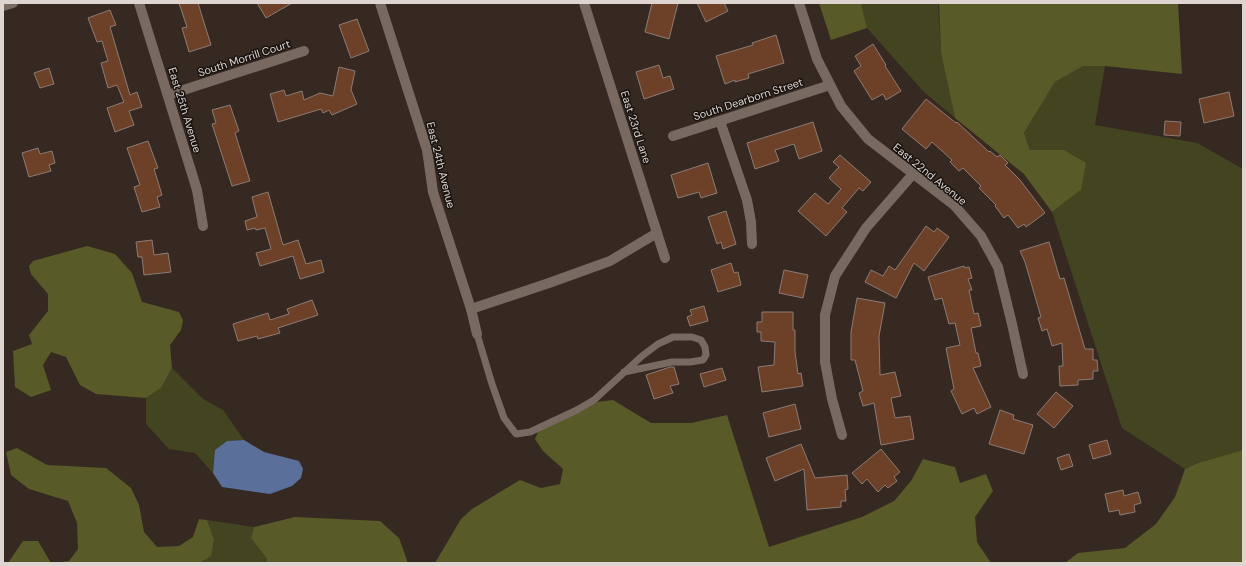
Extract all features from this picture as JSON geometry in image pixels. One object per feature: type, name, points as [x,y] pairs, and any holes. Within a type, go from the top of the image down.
[{"type":"street","points":[[3,6],[13,3]]},
{"type":"street","name":"East 25th Avenue","points":[[140,3],[197,190],[202,226]]},
{"type":"street","name":"East 24th Avenue","points":[[380,3],[427,150],[432,192],[471,310],[476,334]]},
{"type":"street","name":"East 23rd Lane","points":[[584,3],[665,258]]},
{"type":"street","name":"East 22nd Avenue","points":[[799,3],[818,59],[841,106],[868,139],[954,205],[981,236],[998,267],[1022,374]]},
{"type":"street","name":"South Morrill Court","points":[[168,95],[304,51]]},
{"type":"street","name":"South Dearborn Street","points":[[673,136],[830,85]]},
{"type":"street","points":[[720,121],[747,200],[751,222],[752,244]]},
{"type":"street","points":[[842,435],[832,399],[825,362],[825,315],[835,276],[866,228],[913,174]]},
{"type":"street","points":[[471,310],[610,261],[657,232]]},
{"type":"lane","points":[[476,334],[504,418],[516,434],[530,432],[577,410],[594,400],[624,372],[658,344],[673,337],[692,337],[701,340],[705,347],[706,355],[703,360],[672,362],[624,372]]},
{"type":"green space","points":[[819,3],[861,3],[867,28],[831,40]]},
{"type":"green space","points":[[861,3],[938,3],[941,53],[955,118],[924,92],[867,28]]},
{"type":"green space","points":[[939,3],[1178,3],[1182,74],[1105,66],[1083,66],[1055,82],[1024,133],[1030,150],[1064,150],[1086,163],[1081,190],[1052,212],[1024,174],[955,118],[941,53]]},
{"type":"green space","points":[[1083,65],[1105,66],[1095,125],[1197,143],[1243,169],[1243,450],[1198,463],[1185,469],[1122,428],[1052,212],[1081,190],[1063,150],[1030,150],[1024,133],[1055,82]]},
{"type":"green space","points":[[87,246],[115,254],[132,273],[142,302],[179,312],[183,320],[181,330],[170,345],[172,368],[161,388],[146,398],[96,394],[80,385],[66,357],[51,352],[43,365],[51,390],[31,397],[15,387],[13,351],[32,344],[29,335],[48,311],[48,294],[31,274],[29,266],[33,261]]},
{"type":"green space","points":[[172,368],[203,399],[223,410],[244,440],[227,441],[215,450],[213,473],[195,453],[169,449],[146,424],[146,398],[161,388]]},
{"type":"green space","points":[[613,400],[651,423],[691,423],[727,415],[769,547],[862,517],[894,501],[911,481],[923,459],[955,467],[960,483],[986,474],[993,491],[975,517],[977,542],[991,563],[435,563],[461,519],[472,509],[520,480],[541,488],[560,484],[563,469],[543,451],[535,439],[538,432],[597,402]]},
{"type":"green space","points":[[17,448],[47,465],[106,468],[131,488],[139,505],[144,532],[157,547],[179,546],[193,537],[199,519],[207,520],[214,539],[211,556],[199,563],[54,563],[69,561],[78,549],[77,523],[68,501],[29,489],[11,475],[6,452]]},
{"type":"green space","points":[[1243,450],[1243,563],[1065,563],[1078,553],[1125,548],[1156,524],[1175,497],[1185,469],[1198,463]]},
{"type":"green space","points":[[295,517],[380,521],[399,538],[408,563],[267,563],[267,559],[251,538],[254,527]]},
{"type":"green space","points":[[207,520],[254,527],[251,538],[267,559],[267,563],[199,563],[214,539]]},
{"type":"green space","points":[[23,541],[38,541],[51,563],[8,563]]},
{"type":"water","points":[[244,440],[264,452],[299,461],[303,469],[301,478],[292,486],[270,494],[222,487],[213,473],[215,450],[227,441]]},
{"type":"building","points":[[179,3],[198,3],[211,45],[189,52],[182,28],[187,27]]},
{"type":"building","points":[[257,3],[292,3],[266,18]]},
{"type":"building","points":[[652,3],[678,3],[669,39],[645,32]]},
{"type":"building","points":[[697,3],[724,3],[728,11],[706,22]]},
{"type":"building","points":[[110,10],[116,25],[110,27],[130,95],[137,92],[142,107],[129,111],[134,125],[115,132],[107,108],[124,102],[117,85],[108,88],[101,63],[108,61],[102,41],[97,42],[88,18]]},
{"type":"building","points":[[357,19],[369,51],[351,58],[339,25]]},
{"type":"building","points":[[776,35],[784,63],[748,74],[749,78],[735,82],[735,80],[725,84],[716,56],[753,45],[752,43]]},
{"type":"building","points":[[873,44],[901,91],[886,100],[883,94],[872,100],[854,71],[861,66],[855,56]]},
{"type":"building","points":[[659,65],[663,78],[670,76],[674,89],[644,99],[636,72]]},
{"type":"building","points":[[339,67],[355,71],[351,90],[357,104],[332,115],[329,110],[323,113],[321,109],[278,122],[270,94],[284,90],[286,96],[302,91],[304,100],[320,93],[333,96]]},
{"type":"building","points":[[49,68],[54,84],[40,88],[34,73]]},
{"type":"building","points":[[1229,92],[1234,116],[1204,123],[1199,99]]},
{"type":"building","points":[[926,99],[956,123],[957,122],[989,152],[990,151],[997,157],[1000,155],[1008,163],[1005,165],[1020,180],[1045,213],[1026,227],[1024,224],[1018,228],[1008,215],[1004,218],[995,206],[996,205],[979,188],[981,186],[963,168],[959,171],[950,162],[952,160],[932,142],[926,149],[902,129]]},
{"type":"building","points":[[230,105],[239,131],[235,133],[250,181],[232,186],[212,124],[216,123],[212,110]]},
{"type":"building","points":[[1165,121],[1181,122],[1180,136],[1164,135]]},
{"type":"building","points":[[813,122],[822,151],[799,159],[794,144],[775,150],[779,161],[755,169],[747,143]]},
{"type":"building","points":[[148,141],[158,168],[154,169],[162,195],[157,197],[160,207],[142,212],[134,187],[140,185],[127,148]]},
{"type":"building","points":[[38,148],[40,154],[52,151],[55,163],[49,165],[51,171],[29,177],[22,153]]},
{"type":"building","points":[[840,155],[871,182],[863,191],[859,188],[842,208],[847,212],[826,236],[798,211],[815,193],[828,204],[841,189],[829,178],[839,167],[833,162]]},
{"type":"building","points":[[708,163],[717,193],[701,198],[699,192],[678,198],[671,175]]},
{"type":"building","points":[[268,192],[283,245],[298,240],[306,264],[321,260],[324,272],[300,279],[293,256],[260,266],[256,253],[271,249],[265,228],[247,230],[245,221],[257,217],[252,197]]},
{"type":"building","points":[[726,211],[736,244],[723,249],[721,242],[717,244],[708,217]]},
{"type":"building","points":[[926,226],[934,232],[937,228],[949,237],[924,271],[914,263],[896,298],[865,282],[871,270],[883,276],[889,266],[895,270]]},
{"type":"building","points":[[152,240],[154,255],[168,253],[171,272],[144,275],[142,257],[138,257],[136,242]]},
{"type":"building","points":[[1049,242],[1060,279],[1064,278],[1085,349],[1093,349],[1093,360],[1097,360],[1098,371],[1093,371],[1093,379],[1078,380],[1078,385],[1060,386],[1059,366],[1063,366],[1062,343],[1052,346],[1047,329],[1042,331],[1038,318],[1041,317],[1025,262],[1020,251]]},
{"type":"building","points":[[731,263],[734,273],[738,272],[741,285],[718,292],[711,270]]},
{"type":"building","points":[[964,266],[965,268],[969,267],[972,278],[968,279],[972,290],[969,290],[974,314],[978,313],[981,326],[971,328],[976,353],[978,353],[981,366],[973,368],[991,407],[977,414],[974,408],[962,414],[951,391],[954,389],[946,348],[960,345],[955,323],[949,324],[942,298],[935,300],[928,277]]},
{"type":"building","points":[[784,270],[808,275],[803,298],[779,293]]},
{"type":"building","points":[[857,298],[885,303],[879,336],[880,375],[895,372],[901,396],[891,398],[895,418],[910,416],[914,439],[881,445],[874,403],[863,406],[859,393],[863,391],[855,360],[851,360],[851,332]]},
{"type":"building","points":[[312,300],[318,315],[278,328],[280,333],[258,339],[257,336],[238,341],[233,324],[268,313],[270,320],[289,314],[287,309]]},
{"type":"building","points":[[704,306],[708,321],[690,326],[687,317],[692,315],[690,310]]},
{"type":"building","points":[[762,312],[793,312],[795,352],[798,374],[801,373],[803,386],[762,392],[758,367],[774,365],[775,342],[761,341],[761,332],[757,332],[757,322],[762,322]]},
{"type":"building","points":[[674,367],[679,384],[670,386],[673,393],[654,399],[646,375]]},
{"type":"building","points":[[722,368],[726,380],[704,387],[700,374]]},
{"type":"building","points":[[1056,392],[1073,406],[1054,428],[1037,414]]},
{"type":"building","points":[[795,404],[801,429],[769,437],[763,413]]},
{"type":"building","points":[[1000,410],[1014,415],[1013,419],[1033,425],[1024,454],[989,444]]},
{"type":"building","points":[[1107,440],[1111,454],[1093,459],[1089,445]]},
{"type":"building","points":[[801,444],[815,478],[847,475],[848,489],[845,490],[846,501],[841,501],[841,507],[807,510],[804,469],[775,481],[766,458]]},
{"type":"building","points":[[881,449],[900,472],[894,477],[897,481],[888,488],[885,485],[878,492],[867,479],[862,484],[852,473]]},
{"type":"building","points":[[1069,454],[1073,466],[1061,470],[1057,458]]},
{"type":"building","points":[[1123,490],[1124,496],[1138,492],[1141,503],[1134,505],[1135,512],[1120,515],[1119,510],[1109,512],[1105,494]]}]
